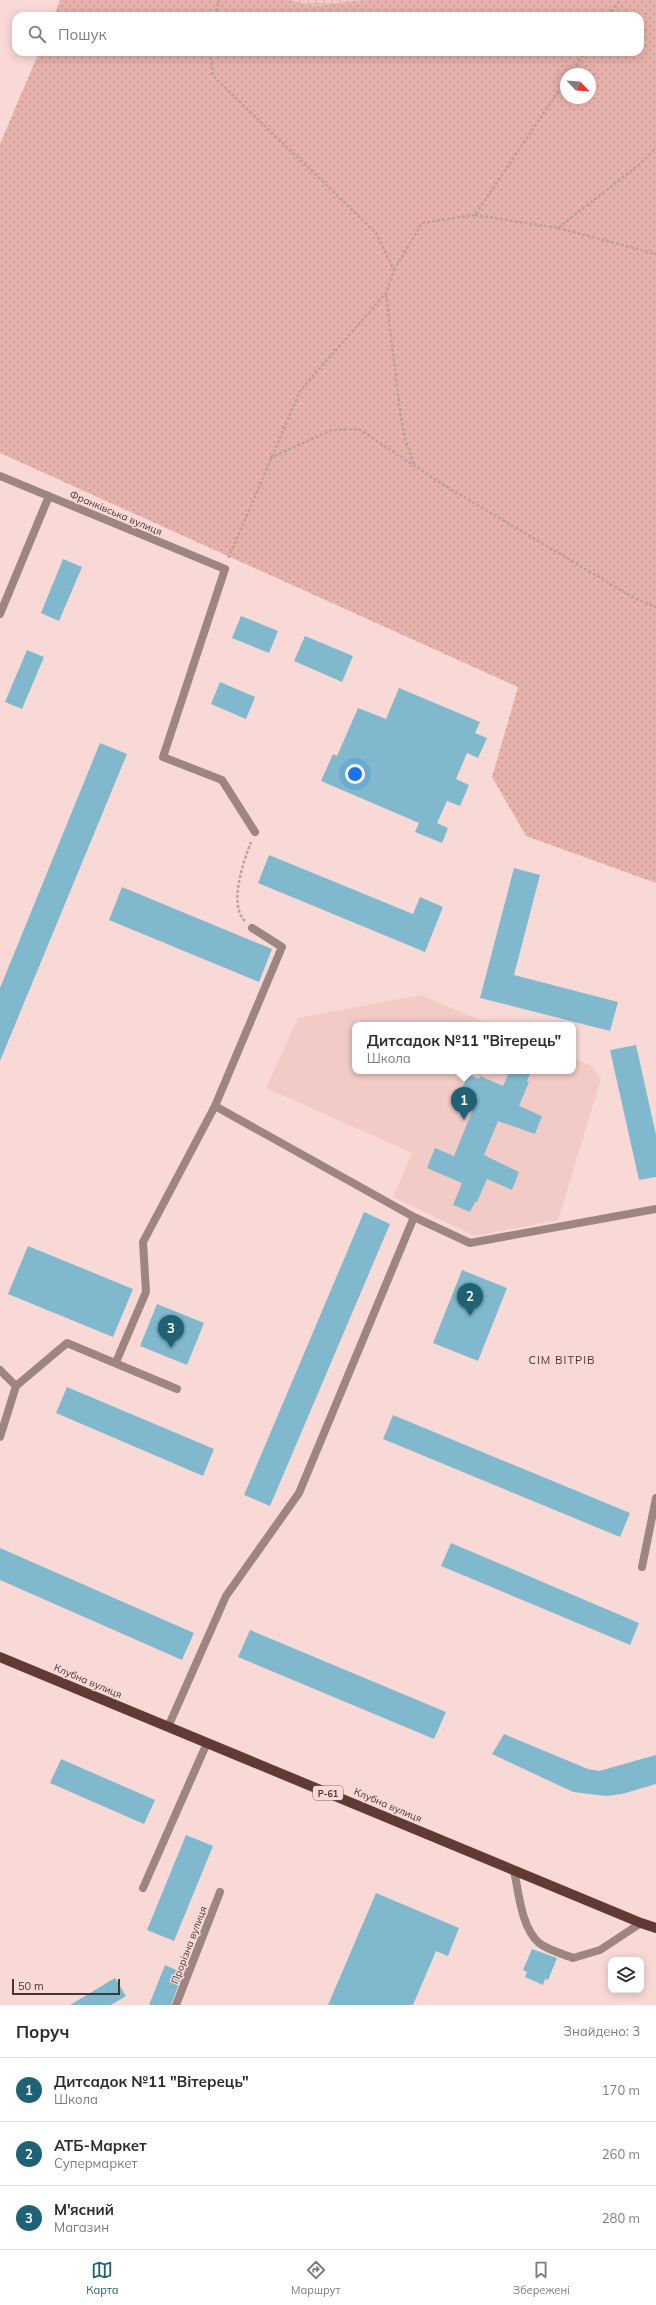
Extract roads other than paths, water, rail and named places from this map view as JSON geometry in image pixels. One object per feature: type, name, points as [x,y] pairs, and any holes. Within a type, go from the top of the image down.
[{"type":"main road","name":"Клубна вулиця","points":[[0,1657],[641,1924],[656,1928]]},
{"type":"street","name":"Франківська вулиця","points":[[0,476],[225,569],[163,757],[222,780],[254,832]]},
{"type":"street","points":[[0,614],[49,496]]},
{"type":"street","points":[[116,1362],[146,1292],[143,1242],[215,1106],[282,947],[252,928]]},
{"type":"street","points":[[215,1106],[414,1217],[470,1243],[656,1209]]},
{"type":"street","points":[[168,1727],[226,1596],[299,1493],[414,1217]]},
{"type":"street","points":[[0,1437],[16,1386],[67,1343],[116,1362],[177,1389]]},
{"type":"street","points":[[0,1370],[16,1386]]},
{"type":"street","points":[[642,1568],[656,1498]]},
{"type":"street","points":[[143,1888],[207,1743]]},
{"type":"street","points":[[514,1871],[524,1915],[533,1936],[540,1944],[573,1958],[600,1950],[641,1924]]},
{"type":"street","name":"Прорізна вулиця","points":[[176,2005],[220,1892]]},
{"type":"place","name":"Дитсадок №11 \"Вітерець\"","points":[[464,1120]]},
{"type":"place","name":"АТБ-Маркет","points":[[470,1316]]},
{"type":"place","name":"М'ясний","points":[[171,1348]]},
{"type":"district","name":"СІМ ВІТРІВ","points":[[562,1360]]}]
